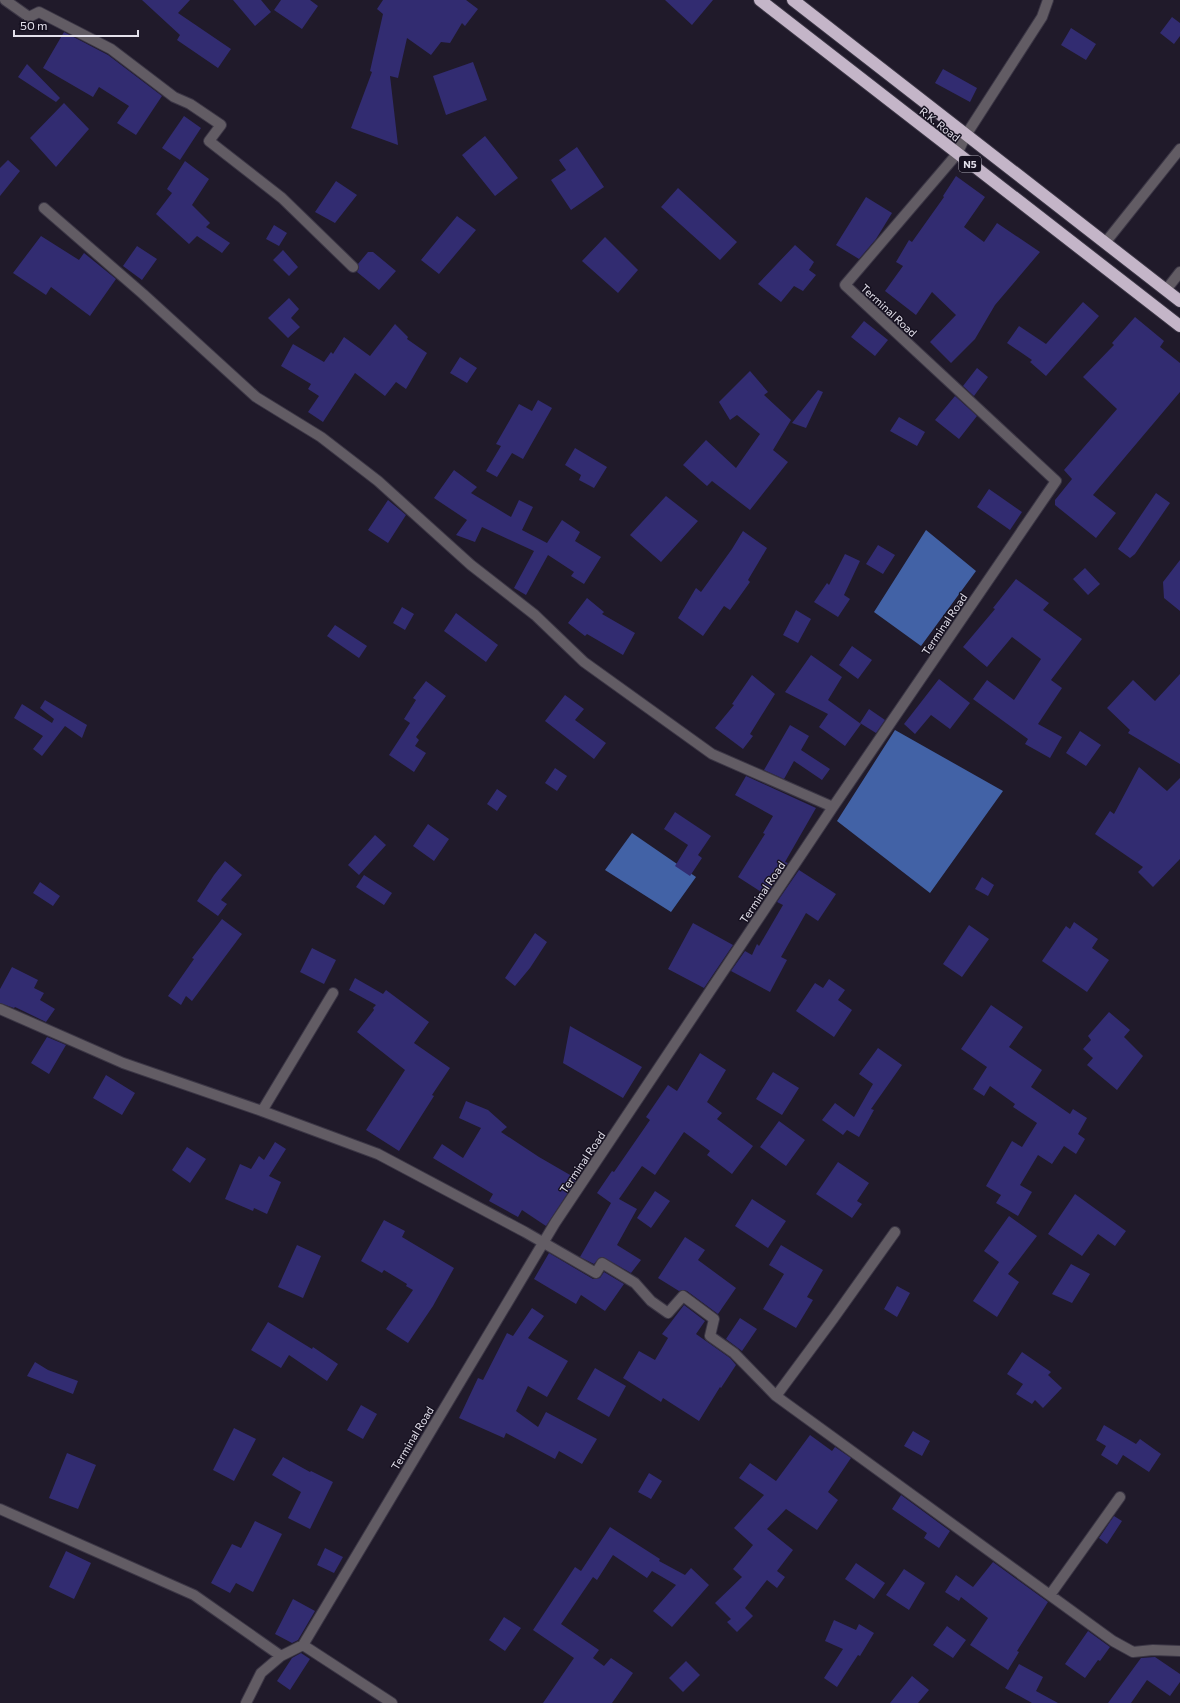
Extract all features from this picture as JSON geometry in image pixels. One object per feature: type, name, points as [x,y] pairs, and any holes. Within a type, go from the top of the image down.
[{"type":"highway","name":"R.K. Road","points":[[760,0],[1180,326]]},
{"type":"highway","name":"R.K. Road","points":[[793,0],[1180,301]]},
{"type":"street","points":[[4,0],[29,17],[39,12],[111,49],[174,97],[190,104],[221,125],[209,141],[282,198],[353,267]]},
{"type":"street","points":[[957,154],[966,135],[1042,17],[1048,0]]},
{"type":"street","points":[[1105,242],[1180,150]]},
{"type":"street","name":"Terminal Road","points":[[302,1645],[544,1242],[833,807],[1056,481],[845,285],[957,154]]},
{"type":"street","points":[[44,208],[143,294],[256,397],[321,437],[378,481],[471,565],[535,615],[584,662],[712,754],[833,807]]},
{"type":"street","points":[[1166,290],[1180,272]]},
{"type":"street","points":[[262,1111],[333,994]]},
{"type":"street","points":[[0,1010],[123,1064],[262,1111],[378,1154],[544,1242],[596,1273],[602,1263],[635,1283],[651,1301],[668,1313],[683,1296],[714,1319],[710,1336],[734,1354],[776,1396],[1050,1595],[1113,1640],[1133,1652],[1153,1650],[1180,1651]]},
{"type":"street","points":[[776,1396],[895,1232]]},
{"type":"street","points":[[1050,1595],[1120,1497]]},
{"type":"street","points":[[0,1509],[194,1595],[281,1656]]},
{"type":"street","points":[[246,1703],[261,1673],[281,1656],[302,1645],[392,1703]]},
{"type":"water","points":[[926,530],[976,571],[921,646],[874,612]]},
{"type":"water","points":[[895,730],[1003,791],[930,893],[837,821]]},
{"type":"water","points":[[632,833],[696,877],[671,912],[605,870]]},
{"type":"building","points":[[142,0],[190,0],[178,13],[231,49],[218,68],[177,40],[180,35]]},
{"type":"building","points":[[233,0],[261,0],[271,12],[255,26]]},
{"type":"building","points":[[281,0],[310,0],[318,6],[302,29],[274,10]]},
{"type":"building","points":[[383,0],[466,0],[478,9],[465,26],[462,23],[450,43],[441,42],[431,55],[407,38],[398,78],[390,76],[398,145],[351,128],[372,72],[370,71],[383,14],[377,9]]},
{"type":"building","points":[[665,0],[713,0],[692,25]]},
{"type":"building","points":[[1172,17],[1180,23],[1180,36],[1174,44],[1160,33]]},
{"type":"building","points":[[1071,28],[1096,44],[1086,60],[1061,45]]},
{"type":"building","points":[[64,32],[108,55],[162,96],[136,135],[117,123],[129,106],[99,87],[93,97],[43,68]]},
{"type":"building","points":[[473,62],[487,100],[446,115],[433,76]]},
{"type":"building","points":[[27,64],[60,98],[56,102],[18,77]]},
{"type":"building","points":[[943,69],[977,88],[970,102],[935,83]]},
{"type":"building","points":[[64,103],[89,129],[56,167],[30,138]]},
{"type":"building","points":[[184,116],[201,128],[180,160],[162,148]]},
{"type":"building","points":[[485,136],[518,178],[495,196],[462,155]]},
{"type":"building","points":[[577,147],[604,187],[571,210],[551,180],[566,170],[559,160]]},
{"type":"building","points":[[8,160],[20,171],[0,196],[0,168]]},
{"type":"building","points":[[185,161],[209,179],[192,205],[210,223],[206,227],[230,243],[222,253],[197,236],[189,244],[156,214],[172,193],[167,189]]},
{"type":"building","points":[[956,176],[985,197],[964,227],[984,242],[997,223],[1040,252],[995,305],[975,339],[951,363],[930,342],[956,315],[932,292],[916,315],[885,291],[903,266],[896,262],[909,240],[912,242],[944,197],[943,196]]},
{"type":"building","points":[[336,181],[357,195],[335,223],[315,212]]},
{"type":"building","points":[[678,188],[737,242],[720,260],[661,207]]},
{"type":"building","points":[[866,197],[892,213],[876,239],[859,259],[836,245]]},
{"type":"building","points":[[457,216],[476,230],[439,274],[421,260]]},
{"type":"building","points":[[274,225],[287,233],[279,246],[266,239]]},
{"type":"building","points":[[41,236],[79,260],[84,253],[116,279],[90,316],[51,287],[46,295],[13,273]]},
{"type":"building","points":[[605,237],[638,270],[618,293],[582,261]]},
{"type":"building","points":[[795,245],[814,262],[809,270],[816,275],[803,291],[794,286],[781,302],[758,284]]},
{"type":"building","points":[[137,246],[157,259],[142,280],[123,266]]},
{"type":"building","points":[[283,250],[298,267],[289,276],[273,260]]},
{"type":"building","points":[[368,252],[373,252],[396,271],[379,290],[357,272],[359,268],[358,264]]},
{"type":"building","points":[[289,298],[299,309],[291,318],[300,327],[288,338],[268,318]]},
{"type":"building","points":[[1083,302],[1099,316],[1046,376],[1030,362],[1032,360],[1007,343],[1019,326],[1046,344]]},
{"type":"building","points":[[1135,317],[1164,341],[1160,347],[1180,363],[1180,392],[1093,495],[1116,513],[1096,538],[1055,505],[1055,500],[1072,479],[1064,470],[1117,409],[1083,377],[1114,345],[1112,343]]},
{"type":"building","points":[[864,321],[888,340],[875,356],[851,337]]},
{"type":"building","points":[[395,324],[408,337],[407,339],[427,353],[406,389],[396,382],[385,396],[355,373],[323,422],[308,412],[319,396],[308,389],[311,384],[281,366],[293,344],[324,362],[331,352],[333,354],[344,337],[370,356]]},
{"type":"building","points":[[460,357],[477,368],[467,383],[450,373]]},
{"type":"building","points":[[977,368],[988,377],[974,396],[963,386]]},
{"type":"building","points":[[750,371],[768,392],[764,395],[791,420],[773,450],[788,462],[750,510],[712,481],[707,486],[683,465],[706,440],[736,468],[760,434],[737,415],[730,420],[719,402]]},
{"type":"building","points":[[818,390],[823,392],[806,428],[792,423]]},
{"type":"building","points":[[955,396],[977,416],[959,439],[935,420]]},
{"type":"building","points":[[538,400],[552,408],[523,459],[512,453],[497,477],[486,471],[501,446],[496,444],[519,404],[532,411]]},
{"type":"building","points":[[899,417],[925,432],[917,446],[890,431]]},
{"type":"building","points":[[575,448],[607,467],[594,488],[579,480],[581,475],[565,465]]},
{"type":"building","points":[[454,470],[477,487],[471,493],[511,517],[519,500],[533,507],[522,530],[547,543],[562,520],[580,532],[575,541],[601,557],[584,584],[571,576],[574,572],[548,555],[526,595],[514,588],[534,551],[482,527],[475,542],[456,535],[467,520],[434,498]]},
{"type":"building","points":[[989,489],[1022,512],[1010,530],[977,507]]},
{"type":"building","points":[[1156,493],[1170,503],[1135,554],[1130,558],[1118,549]]},
{"type":"building","points":[[666,496],[698,521],[661,562],[630,535]]},
{"type":"building","points":[[388,500],[406,515],[388,543],[368,530]]},
{"type":"building","points":[[743,531],[767,548],[748,580],[750,582],[730,610],[724,606],[703,636],[678,618],[696,588],[701,592]]},
{"type":"building","points":[[878,545],[895,555],[883,574],[866,564]]},
{"type":"building","points":[[845,554],[860,561],[844,595],[850,599],[838,617],[814,602],[827,583],[829,585]]},
{"type":"building","points":[[1180,560],[1180,611],[1164,598],[1163,582]]},
{"type":"building","points":[[1085,568],[1100,584],[1088,595],[1073,579]]},
{"type":"building","points":[[1016,579],[1049,603],[1043,610],[1082,639],[1051,680],[1062,688],[1038,724],[1062,737],[1050,758],[1025,744],[1028,739],[973,699],[987,680],[1014,700],[1041,659],[1012,637],[987,667],[963,647],[995,609],[993,608]]},
{"type":"building","points":[[587,598],[604,612],[602,614],[635,633],[623,655],[587,634],[585,636],[568,623]]},
{"type":"building","points":[[402,607],[414,614],[405,630],[393,623]]},
{"type":"building","points":[[796,610],[811,619],[798,643],[783,635]]},
{"type":"building","points":[[456,613],[498,645],[486,662],[444,631]]},
{"type":"building","points":[[335,625],[367,646],[359,658],[327,636]]},
{"type":"building","points":[[852,646],[872,660],[858,679],[839,665]]},
{"type":"building","points":[[811,655],[842,677],[828,700],[861,724],[845,746],[819,727],[828,714],[785,692]]},
{"type":"building","points":[[1180,674],[1180,764],[1128,733],[1130,730],[1107,708],[1133,680],[1155,701]]},
{"type":"building","points":[[752,675],[775,694],[750,734],[753,736],[743,749],[715,728],[734,705],[732,704]]},
{"type":"building","points":[[939,679],[970,703],[950,729],[931,715],[915,734],[904,724]]},
{"type":"building","points":[[426,681],[446,696],[416,737],[419,740],[415,746],[426,753],[414,772],[389,755],[410,723],[404,719],[416,700],[413,698]]},
{"type":"building","points":[[565,695],[584,709],[575,720],[606,743],[594,759],[545,721]]},
{"type":"building","points":[[45,700],[87,725],[82,738],[65,726],[42,756],[33,749],[43,736],[14,718],[22,704],[52,723],[54,719],[40,708]]},
{"type":"building","points":[[869,709],[885,720],[876,733],[860,723]]},
{"type":"building","points":[[790,725],[809,736],[801,750],[830,769],[822,780],[794,761],[784,779],[764,770]]},
{"type":"building","points":[[1080,731],[1101,745],[1086,766],[1066,753]]},
{"type":"building","points":[[1139,767],[1167,791],[1180,778],[1180,859],[1153,887],[1138,872],[1143,867],[1095,834],[1110,811],[1114,814]]},
{"type":"building","points":[[555,768],[567,776],[557,791],[545,783]]},
{"type":"building","points":[[746,776],[816,808],[785,862],[788,863],[766,895],[738,877],[765,834],[763,833],[773,816],[735,795]]},
{"type":"building","points":[[497,789],[507,796],[497,811],[487,804]]},
{"type":"building","points":[[675,812],[711,836],[698,855],[702,858],[690,876],[675,866],[688,845],[664,829]]},
{"type":"building","points":[[428,824],[449,839],[434,861],[413,846]]},
{"type":"building","points":[[375,835],[386,845],[359,875],[348,865]]},
{"type":"building","points":[[225,861],[242,875],[221,900],[227,904],[218,916],[197,901]]},
{"type":"building","points":[[799,870],[836,894],[818,921],[806,913],[781,957],[787,960],[770,992],[731,971],[745,951],[752,955],[757,944],[759,946],[783,905],[777,902]]},
{"type":"building","points":[[364,875],[392,893],[384,905],[356,887]]},
{"type":"building","points":[[982,877],[994,885],[988,896],[975,889]]},
{"type":"building","points":[[40,882],[60,896],[53,906],[33,893]]},
{"type":"building","points":[[222,919],[242,934],[192,1001],[186,996],[181,1005],[168,996],[194,959],[192,958]]},
{"type":"building","points":[[1074,922],[1098,939],[1092,948],[1109,960],[1087,992],[1042,961],[1066,926],[1070,929]]},
{"type":"building","points":[[693,923],[733,945],[704,988],[668,969]]},
{"type":"building","points":[[969,925],[989,939],[962,977],[943,964]]},
{"type":"building","points":[[535,933],[547,942],[530,968],[515,986],[505,978]]},
{"type":"building","points":[[312,948],[336,960],[324,984],[300,972]]},
{"type":"building","points":[[12,967],[38,980],[34,988],[44,993],[40,1000],[55,1009],[46,1022],[15,1007],[14,1008],[0,1003],[0,989]]},
{"type":"building","points":[[355,978],[383,994],[386,990],[429,1022],[414,1043],[450,1068],[432,1095],[434,1096],[399,1151],[366,1130],[405,1070],[357,1032],[374,1010],[373,1008],[376,1005],[349,990]]},
{"type":"building","points":[[829,979],[845,990],[838,1000],[852,1010],[834,1037],[796,1011],[815,983],[823,988]]},
{"type":"building","points":[[991,1005],[1023,1027],[1009,1047],[1042,1070],[1031,1087],[1070,1114],[1073,1109],[1087,1118],[1078,1134],[1085,1139],[1076,1154],[1064,1146],[1052,1164],[1038,1155],[1020,1185],[1032,1192],[1018,1216],[996,1203],[1001,1195],[986,1186],[1012,1141],[1022,1147],[1037,1123],[1013,1107],[1015,1104],[990,1086],[984,1096],[973,1089],[987,1067],[961,1049]]},
{"type":"building","points":[[1109,1012],[1130,1030],[1124,1037],[1143,1056],[1117,1090],[1087,1065],[1093,1058],[1083,1049],[1091,1040],[1088,1036]]},
{"type":"building","points":[[570,1026],[642,1067],[623,1098],[563,1063]]},
{"type":"building","points":[[47,1037],[66,1045],[49,1074],[31,1063]]},
{"type":"building","points":[[878,1048],[902,1065],[871,1109],[874,1110],[859,1137],[847,1130],[843,1135],[822,1120],[835,1103],[854,1117],[873,1084],[859,1074]]},
{"type":"building","points":[[700,1053],[726,1070],[707,1102],[722,1113],[717,1119],[753,1146],[732,1174],[707,1155],[710,1151],[684,1132],[655,1175],[642,1166],[619,1199],[637,1209],[617,1245],[641,1260],[631,1273],[603,1257],[599,1258],[594,1264],[580,1257],[611,1203],[597,1193],[612,1171],[614,1172],[650,1120],[646,1117],[668,1085],[677,1091]]},
{"type":"building","points":[[773,1072],[799,1088],[782,1115],[756,1099]]},
{"type":"building","points":[[106,1075],[135,1093],[122,1115],[93,1098]]},
{"type":"building","points":[[466,1101],[488,1110],[507,1127],[501,1132],[539,1157],[577,1179],[546,1226],[522,1210],[518,1217],[489,1201],[493,1194],[433,1158],[442,1144],[463,1158],[481,1128],[459,1118]]},
{"type":"building","points":[[779,1121],[805,1140],[786,1166],[760,1147]]},
{"type":"building","points":[[275,1142],[286,1149],[269,1176],[281,1182],[267,1214],[254,1208],[253,1211],[225,1199],[240,1164],[251,1169],[259,1156],[264,1160]]},
{"type":"building","points":[[187,1147],[206,1159],[190,1183],[172,1170]]},
{"type":"building","points":[[838,1162],[869,1183],[857,1201],[862,1204],[852,1218],[816,1194]]},
{"type":"building","points":[[655,1191],[670,1201],[651,1228],[637,1218]]},
{"type":"building","points":[[1075,1194],[1126,1231],[1115,1246],[1098,1234],[1082,1256],[1048,1234]]},
{"type":"building","points":[[752,1199],[786,1221],[768,1248],[735,1226]]},
{"type":"building","points":[[1009,1216],[1037,1236],[1008,1274],[1019,1282],[997,1317],[973,1301],[999,1262],[984,1251]]},
{"type":"building","points":[[384,1220],[405,1231],[402,1237],[454,1268],[433,1306],[408,1343],[386,1329],[413,1290],[406,1286],[407,1284],[384,1270],[382,1273],[361,1261]]},
{"type":"building","points":[[685,1237],[705,1250],[698,1260],[736,1288],[718,1314],[687,1291],[679,1291],[658,1278]]},
{"type":"building","points":[[297,1245],[321,1256],[303,1298],[278,1287]]},
{"type":"building","points":[[781,1245],[823,1270],[807,1297],[813,1300],[796,1328],[763,1309],[784,1274],[769,1265]]},
{"type":"building","points":[[549,1253],[593,1279],[600,1278],[604,1272],[624,1284],[605,1311],[581,1295],[576,1304],[534,1279]]},
{"type":"building","points":[[1071,1264],[1090,1274],[1072,1303],[1052,1294]]},
{"type":"building","points":[[897,1286],[910,1293],[897,1317],[884,1309]]},
{"type":"building","points":[[684,1305],[705,1321],[696,1334],[730,1358],[736,1365],[721,1388],[720,1387],[699,1421],[663,1398],[661,1402],[623,1378],[639,1351],[655,1360],[668,1338],[662,1334]]},
{"type":"building","points":[[532,1308],[544,1316],[528,1338],[568,1361],[547,1397],[528,1386],[516,1411],[538,1427],[546,1412],[597,1439],[582,1464],[559,1451],[555,1459],[506,1433],[504,1438],[459,1418],[478,1378],[483,1380],[507,1333],[513,1336]]},
{"type":"building","points":[[740,1318],[757,1329],[742,1351],[726,1339]]},
{"type":"building","points":[[268,1322],[312,1349],[313,1347],[338,1364],[327,1381],[289,1355],[281,1368],[251,1350]]},
{"type":"building","points":[[1022,1352],[1051,1372],[1048,1375],[1062,1388],[1043,1408],[1035,1400],[1032,1404],[1016,1394],[1023,1384],[1007,1374]]},
{"type":"building","points":[[35,1362],[48,1370],[78,1381],[73,1394],[27,1376]]},
{"type":"building","points":[[595,1368],[626,1386],[609,1417],[577,1399]]},
{"type":"building","points":[[361,1405],[377,1414],[363,1439],[347,1430]]},
{"type":"building","points":[[1104,1425],[1136,1444],[1140,1439],[1161,1454],[1149,1472],[1123,1455],[1117,1465],[1101,1455],[1106,1446],[1096,1440]]},
{"type":"building","points":[[234,1428],[256,1439],[234,1481],[213,1470]]},
{"type":"building","points":[[913,1431],[930,1441],[922,1456],[904,1446]]},
{"type":"building","points":[[810,1435],[832,1451],[835,1447],[851,1458],[828,1492],[838,1500],[817,1530],[786,1509],[767,1529],[793,1550],[777,1571],[785,1577],[777,1588],[767,1580],[745,1608],[753,1616],[737,1632],[727,1622],[731,1619],[715,1603],[742,1577],[733,1569],[753,1545],[734,1528],[764,1495],[739,1478],[750,1463],[776,1481]]},
{"type":"building","points":[[67,1453],[96,1465],[78,1509],[49,1498]]},
{"type":"building","points":[[283,1457],[310,1472],[311,1471],[333,1482],[310,1529],[288,1518],[301,1492],[272,1475]]},
{"type":"building","points":[[649,1473],[662,1481],[651,1499],[638,1492]]},
{"type":"building","points":[[901,1495],[950,1531],[939,1548],[924,1538],[927,1533],[892,1509]]},
{"type":"building","points":[[1114,1516],[1122,1521],[1107,1544],[1099,1538]]},
{"type":"building","points":[[255,1521],[282,1534],[253,1592],[236,1583],[230,1593],[211,1583],[232,1544],[241,1548]]},
{"type":"building","points":[[610,1527],[660,1559],[659,1561],[685,1575],[691,1568],[709,1585],[672,1627],[653,1611],[676,1585],[652,1571],[647,1578],[613,1555],[597,1580],[593,1577],[561,1624],[599,1650],[593,1658],[604,1666],[611,1658],[633,1673],[612,1703],[543,1703],[574,1658],[533,1630],[575,1567],[581,1571]]},
{"type":"building","points":[[325,1548],[343,1557],[334,1573],[317,1565]]},
{"type":"building","points":[[66,1551],[91,1563],[74,1599],[49,1587]]},
{"type":"building","points":[[993,1562],[1048,1602],[1017,1651],[1019,1652],[1008,1670],[970,1645],[988,1618],[961,1597],[959,1601],[945,1592],[956,1575],[973,1587]]},
{"type":"building","points":[[856,1563],[885,1583],[874,1599],[845,1579]]},
{"type":"building","points":[[904,1569],[925,1583],[909,1610],[886,1595]]},
{"type":"building","points":[[293,1599],[315,1611],[298,1640],[292,1643],[275,1634]]},
{"type":"building","points":[[504,1617],[521,1628],[505,1651],[489,1640]]},
{"type":"building","points":[[834,1620],[856,1630],[859,1624],[874,1633],[860,1656],[858,1655],[837,1687],[824,1678],[843,1649],[825,1641]]},
{"type":"building","points":[[947,1626],[966,1640],[953,1658],[933,1645]]},
{"type":"building","points":[[1088,1631],[1110,1647],[1085,1678],[1065,1664]]},
{"type":"building","points":[[301,1653],[310,1659],[290,1690],[277,1681],[292,1658]]},
{"type":"building","points":[[1155,1657],[1180,1674],[1180,1682],[1170,1696],[1147,1680],[1131,1703],[1108,1703],[1141,1658]]},
{"type":"building","points":[[686,1661],[700,1675],[683,1692],[669,1678]]},
{"type":"building","points":[[1019,1664],[1043,1677],[1036,1691],[1058,1703],[1032,1703],[1005,1688]]},
{"type":"building","points":[[912,1676],[929,1690],[918,1703],[890,1703]]}]
